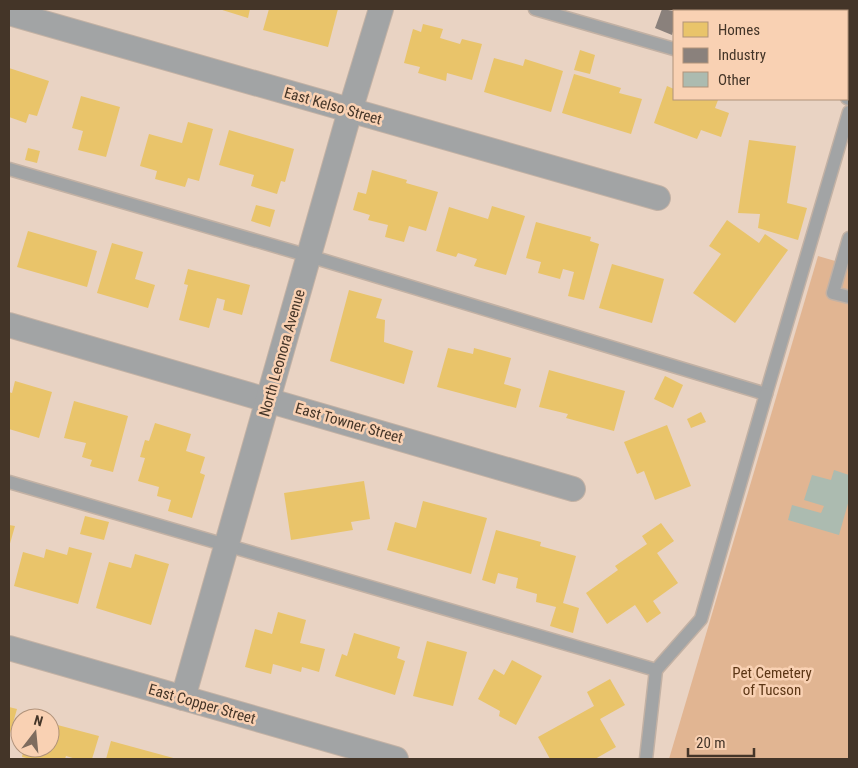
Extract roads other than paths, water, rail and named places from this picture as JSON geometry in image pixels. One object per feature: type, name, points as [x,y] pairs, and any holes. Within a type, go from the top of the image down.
[{"type":"street","name":"North Leonora Avenue","points":[[183,698],[350,111],[381,9]]},
{"type":"street","name":"East Kelso Street","points":[[9,13],[658,198]]},
{"type":"street","name":"East Towner Street","points":[[9,325],[573,489]]},
{"type":"street","name":"East Copper Street","points":[[9,648],[396,759]]},
{"type":"lane","points":[[535,9],[673,49]]},
{"type":"lane","points":[[646,759],[656,670],[701,619],[849,112]]},
{"type":"lane","points":[[9,169],[309,256],[766,394]]},
{"type":"lane","points":[[849,238],[833,293],[849,297]]},
{"type":"lane","points":[[9,482],[656,670]]},
{"type":"park label","name":"Pet Cemetery of Tucson","points":[[772,682]]}]
